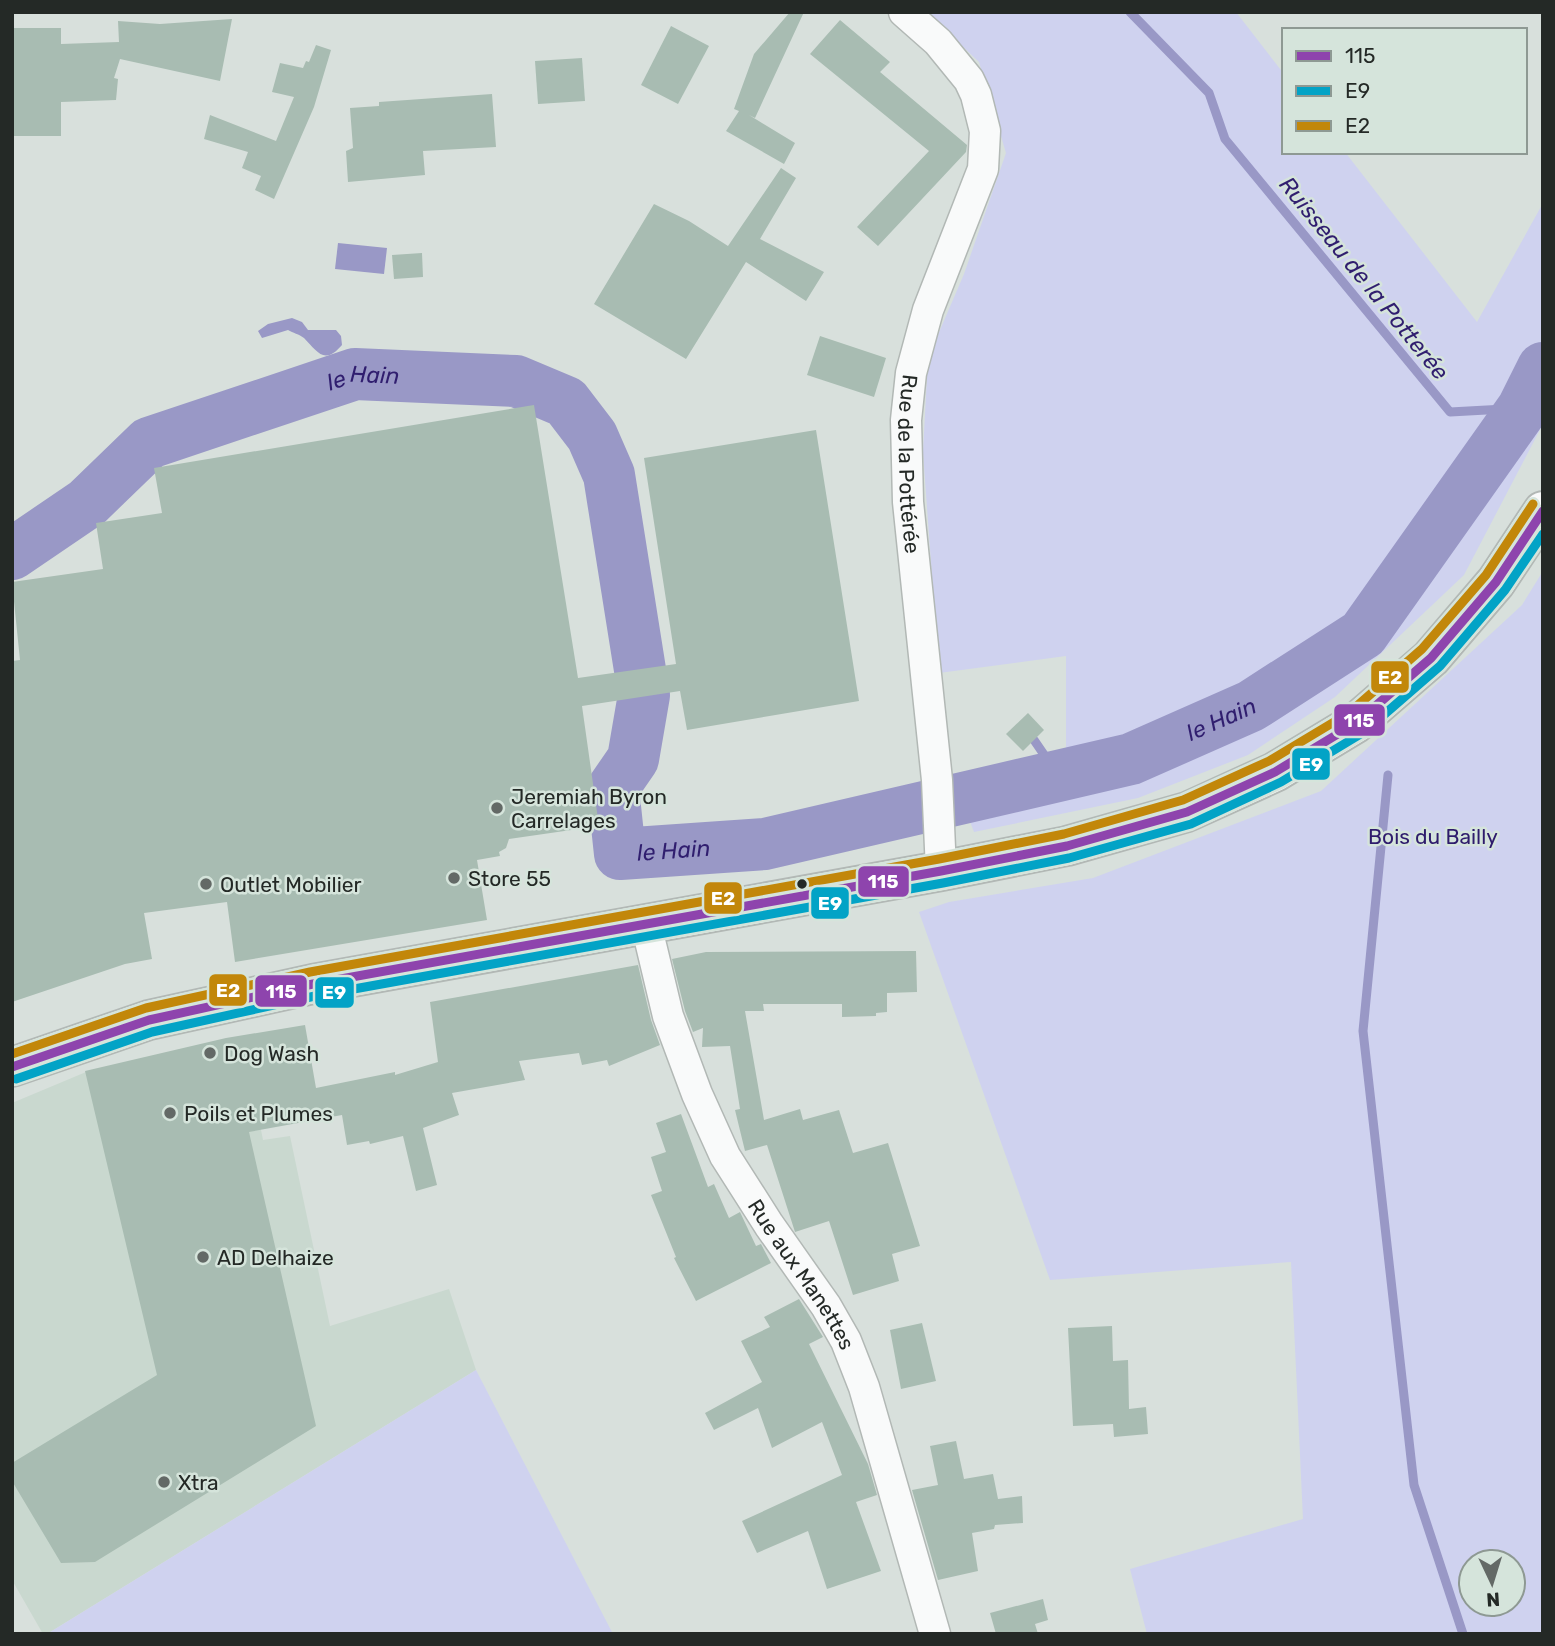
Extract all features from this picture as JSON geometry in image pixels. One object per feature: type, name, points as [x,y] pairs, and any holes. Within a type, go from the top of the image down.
[{"type":"main road","points":[[12,1067],[149,1020],[313,984],[941,871],[1067,846],[1187,812],[1275,772],[1356,723],[1431,658],[1496,582],[1543,511]]},
{"type":"street","name":"Rue de la Pottérée","points":[[904,12],[938,42],[969,80],[976,95],[985,131],[984,169],[928,310],[911,373],[906,420],[908,502],[937,780],[941,871]]},
{"type":"street","name":"Rue aux Manettes","points":[[646,924],[667,1016],[697,1094],[725,1156],[826,1306],[846,1341],[864,1387],[935,1634]]},
{"type":"shaded area","points":[[86,1072],[252,1085],[263,1140],[290,1136],[330,1326],[449,1289],[476,1370],[43,1634],[12,1580],[12,1103]]},
{"type":"green space","points":[[926,12],[1236,12],[1282,71],[1282,154],[1347,154],[1477,322],[1543,203],[1543,424],[1464,575],[1335,697],[1248,755],[1138,798],[974,832],[963,803],[1066,785],[1066,656],[939,673],[923,452],[928,358],[964,274],[1006,153],[979,62]]},
{"type":"green space","name":"Bois du Bailly","points":[[1543,571],[1543,1634],[1147,1634],[1130,1569],[1303,1519],[1291,1262],[1050,1280],[919,912],[949,902],[1093,878],[1321,791],[1522,605]]},
{"type":"green space","points":[[476,1370],[613,1634],[47,1634]]},
{"type":"water","points":[[338,243],[387,248],[384,274],[335,269]]},
{"type":"water","points":[[292,318],[302,322],[308,330],[336,330],[341,336],[342,345],[330,355],[325,355],[288,330],[262,338],[258,331],[268,324]]},
{"type":"building","points":[[790,12],[804,12],[755,118],[749,115],[795,143],[784,164],[726,131],[739,111],[734,109],[754,54]]},
{"type":"building","points":[[232,19],[220,81],[120,59],[114,78],[118,79],[116,100],[61,102],[61,136],[12,136],[12,28],[61,28],[61,44],[119,42],[118,21],[160,24]]},
{"type":"building","points":[[840,20],[890,62],[880,72],[967,145],[966,152],[878,246],[857,227],[929,151],[810,54]]},
{"type":"building","points":[[671,26],[709,46],[678,104],[641,85]]},
{"type":"building","points":[[316,45],[331,50],[314,107],[274,199],[255,190],[261,176],[242,168],[248,152],[204,139],[210,115],[276,141],[294,97],[272,92],[280,63],[303,68],[306,61],[309,62]]},
{"type":"building","points":[[582,58],[585,101],[538,104],[535,61]]},
{"type":"building","points":[[492,94],[496,147],[423,151],[425,175],[348,182],[346,151],[353,148],[350,108],[379,106],[379,102]]},
{"type":"building","points":[[781,168],[796,178],[760,239],[824,272],[806,301],[746,262],[686,359],[594,304],[654,204],[689,221],[728,246]]},
{"type":"building","points":[[422,253],[423,277],[394,279],[392,255]]},
{"type":"building","points":[[820,336],[886,358],[874,397],[807,375]]},
{"type":"building","points":[[534,405],[578,678],[676,664],[644,458],[816,430],[859,701],[687,730],[680,691],[582,706],[599,826],[509,839],[506,848],[499,852],[500,856],[477,860],[487,920],[235,962],[227,902],[144,913],[152,959],[125,964],[12,1002],[12,661],[20,660],[12,582],[103,569],[96,523],[162,513],[154,468]]},
{"type":"building","points":[[1028,713],[1044,730],[1023,751],[1006,734]]},
{"type":"building","points":[[916,951],[917,992],[887,993],[887,1012],[876,1013],[876,1016],[842,1017],[842,1004],[763,1004],[764,1011],[745,1011],[764,1120],[800,1109],[803,1120],[839,1110],[853,1153],[888,1143],[920,1246],[892,1254],[899,1281],[853,1295],[829,1221],[795,1232],[767,1145],[745,1151],[735,1110],[740,1109],[730,1046],[702,1047],[703,1028],[693,1032],[672,959],[706,952]]},
{"type":"building","points":[[638,965],[660,1045],[609,1066],[607,1060],[582,1065],[579,1053],[519,1061],[525,1080],[452,1093],[459,1115],[423,1128],[437,1185],[416,1191],[403,1136],[370,1144],[369,1141],[347,1145],[342,1115],[249,1132],[316,1426],[95,1562],[61,1563],[12,1481],[12,1463],[157,1375],[85,1071],[226,1038],[305,1025],[316,1088],[395,1072],[395,1075],[438,1062],[430,1002]]},
{"type":"building","points":[[681,1114],[708,1187],[714,1184],[729,1218],[740,1212],[756,1246],[761,1244],[771,1263],[696,1301],[674,1258],[676,1257],[651,1195],[662,1191],[651,1157],[666,1152],[656,1123]]},
{"type":"building","points":[[799,1299],[823,1337],[809,1344],[868,1464],[877,1495],[856,1502],[881,1571],[827,1589],[808,1531],[757,1553],[742,1521],[842,1475],[822,1422],[772,1448],[758,1408],[714,1430],[705,1413],[762,1382],[741,1341],[770,1327],[764,1317]]},
{"type":"building","points":[[922,1323],[936,1381],[901,1389],[890,1330]]},
{"type":"building","points":[[1112,1326],[1113,1361],[1128,1360],[1129,1409],[1146,1407],[1148,1434],[1114,1437],[1113,1424],[1073,1426],[1068,1328]]},
{"type":"building","points":[[956,1441],[964,1479],[993,1474],[998,1499],[1022,1496],[1023,1523],[995,1525],[994,1529],[972,1533],[978,1571],[938,1580],[912,1490],[938,1485],[930,1446]]},
{"type":"building","points":[[1043,1599],[1048,1620],[1035,1624],[1038,1634],[996,1634],[990,1613]]},
{"type":"waterway","name":"Ruisseau de la Potterée","points":[[1130,12],[1209,93],[1225,139],[1450,412],[1523,408]]},
{"type":"waterway","name":"le Hain","points":[[12,554],[87,503],[149,443],[355,374],[516,381],[566,402],[592,436],[609,475],[644,695],[633,759],[613,788],[620,854],[765,844],[1131,759],[1251,706],[1363,634],[1523,408],[1543,368]]},
{"type":"waterway","points":[[1034,740],[1058,775]]},
{"type":"waterway","points":[[1388,775],[1363,1031],[1414,1485],[1463,1634]]},
{"type":"transit line","name":"E2","points":[[12,1054],[146,1008],[310,972],[939,859],[1064,834],[1183,800],[1269,761],[1349,713],[1422,649],[1486,575],[1533,504]]},
{"type":"transit line","name":"115","points":[[12,1067],[149,1020],[313,984],[941,871],[1067,846],[1187,812],[1275,772],[1356,723],[1431,658],[1496,582],[1543,511]]},
{"type":"transit line","name":"E9","points":[[16,1079],[152,1032],[315,996],[943,883],[1069,858],[1191,824],[1281,782],[1364,732],[1440,666],[1505,590],[1543,534]]},
{"type":"place","name":"Jeremiah Byron Carrelages","points":[[497,808]]},
{"type":"place","name":"Store 55","points":[[454,878]]},
{"type":"place","name":"Outlet Mobilier","points":[[206,884]]},
{"type":"place","name":"Dog Wash","points":[[210,1053]]},
{"type":"place","name":"Poils et Plumes","points":[[170,1113]]},
{"type":"place","name":"AD Delhaize","points":[[203,1257]]},
{"type":"place","name":"Xtra","points":[[164,1482]]}]
